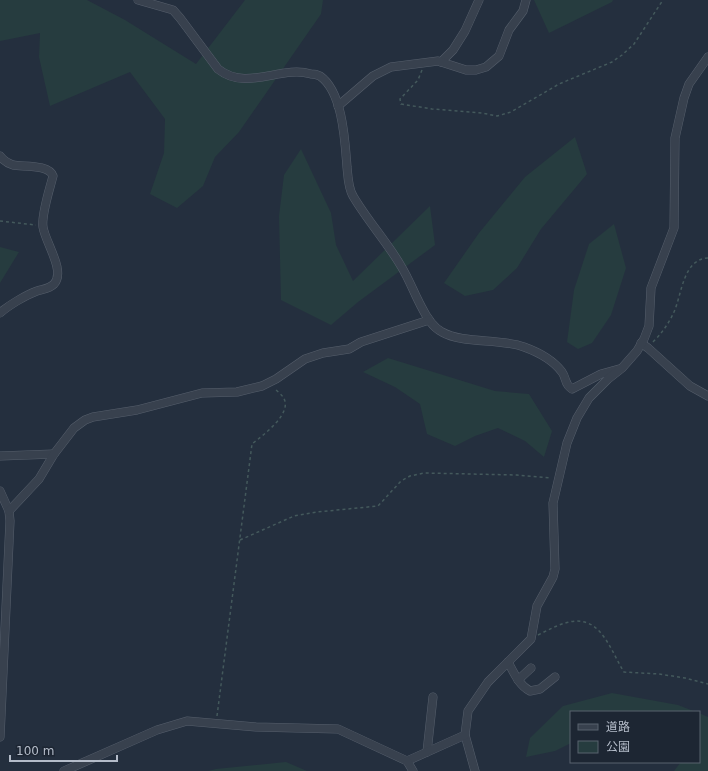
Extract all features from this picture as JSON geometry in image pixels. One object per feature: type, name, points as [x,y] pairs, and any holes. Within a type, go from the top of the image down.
[{"type":"street","points":[[138,0],[173,10],[222,73],[237,79],[256,78],[303,71],[320,76],[328,85],[338,106],[345,136],[348,175],[353,195],[401,266],[429,320],[442,333],[462,338],[513,344],[541,355],[555,364],[563,373],[567,386],[572,389],[601,374],[622,368]]},
{"type":"street","points":[[441,62],[453,50],[466,31],[479,0]]},
{"type":"street","points":[[338,106],[374,76],[391,67],[424,64],[438,61],[466,70],[476,70],[486,67],[499,56],[509,30],[522,11],[526,0]]},
{"type":"street","points":[[474,771],[465,735],[468,711],[488,682],[531,639],[537,606],[553,577],[555,569],[553,503],[567,443],[576,418],[589,398],[608,379],[622,368],[637,351],[645,346],[649,326],[651,288],[674,228],[675,138],[684,98],[690,84],[708,57]]},
{"type":"street","points":[[0,156],[8,163],[13,165],[47,169],[52,173],[53,176],[43,218],[43,226],[57,267],[58,275],[55,283],[50,287],[36,292],[5,308],[0,313]]},
{"type":"street","points":[[9,511],[39,479],[54,454],[74,428],[85,420],[92,417],[137,410],[202,393],[237,392],[262,386],[276,379],[304,359],[323,353],[349,349],[361,342],[429,320]]},
{"type":"street","points":[[645,346],[690,386],[708,396]]},
{"type":"street","points":[[0,456],[54,454]]},
{"type":"street","points":[[0,491],[9,511],[10,521],[0,737]]},
{"type":"street","points":[[508,662],[524,688],[530,691],[540,689],[555,677]]},
{"type":"street","points":[[518,680],[531,668]]},
{"type":"street","points":[[427,752],[433,697]]},
{"type":"street","points":[[64,771],[157,730],[187,721],[256,727],[338,729],[407,761],[413,771]]},
{"type":"street","points":[[407,761],[465,735]]},
{"type":"path","points":[[424,64],[418,80],[400,99],[401,104],[497,116],[512,112],[559,84],[612,62],[622,55],[634,44],[663,0]]},
{"type":"path","points":[[0,221],[30,223],[43,226]]},
{"type":"path","points":[[645,346],[664,330],[674,312],[683,283],[690,267],[696,261],[708,258]]},
{"type":"path","points":[[216,724],[252,444],[266,433],[282,416],[285,408],[284,398],[268,383]]},
{"type":"path","points":[[240,540],[294,516],[317,512],[378,506],[401,481],[410,476],[424,473],[517,475],[559,479]]},
{"type":"path","points":[[531,639],[561,624],[577,621],[587,622],[597,629],[605,638],[616,661],[624,672],[665,675],[708,684]]},
{"type":"green space","points":[[0,0],[87,0],[125,20],[196,64],[245,0],[323,0],[321,14],[239,132],[215,157],[203,186],[177,208],[150,194],[164,153],[165,119],[130,72],[50,106],[39,57],[40,33],[0,41]]},
{"type":"green space","points":[[534,0],[613,0],[612,2],[549,33]]},
{"type":"green space","points":[[575,137],[587,174],[541,229],[517,268],[493,290],[465,296],[444,283],[479,233],[525,177]]},
{"type":"green space","points":[[301,149],[331,213],[336,245],[353,281],[430,206],[435,245],[358,302],[331,325],[281,300],[279,216],[284,175]]},
{"type":"green space","points":[[614,224],[626,268],[611,315],[592,343],[578,349],[567,342],[574,290],[589,244]]},
{"type":"green space","points":[[0,247],[19,252],[0,283]]},
{"type":"green space","points":[[388,358],[495,391],[529,394],[552,431],[544,457],[525,441],[498,428],[475,436],[455,446],[427,434],[420,404],[395,387],[363,372]]},
{"type":"green space","points":[[612,693],[678,705],[693,711],[570,711],[570,744],[555,751],[526,757],[530,738],[563,706]]},
{"type":"green space","points":[[700,713],[708,717],[708,771],[674,771],[680,763],[700,763]]},
{"type":"green space","points":[[286,762],[307,771],[208,771],[216,769]]}]
